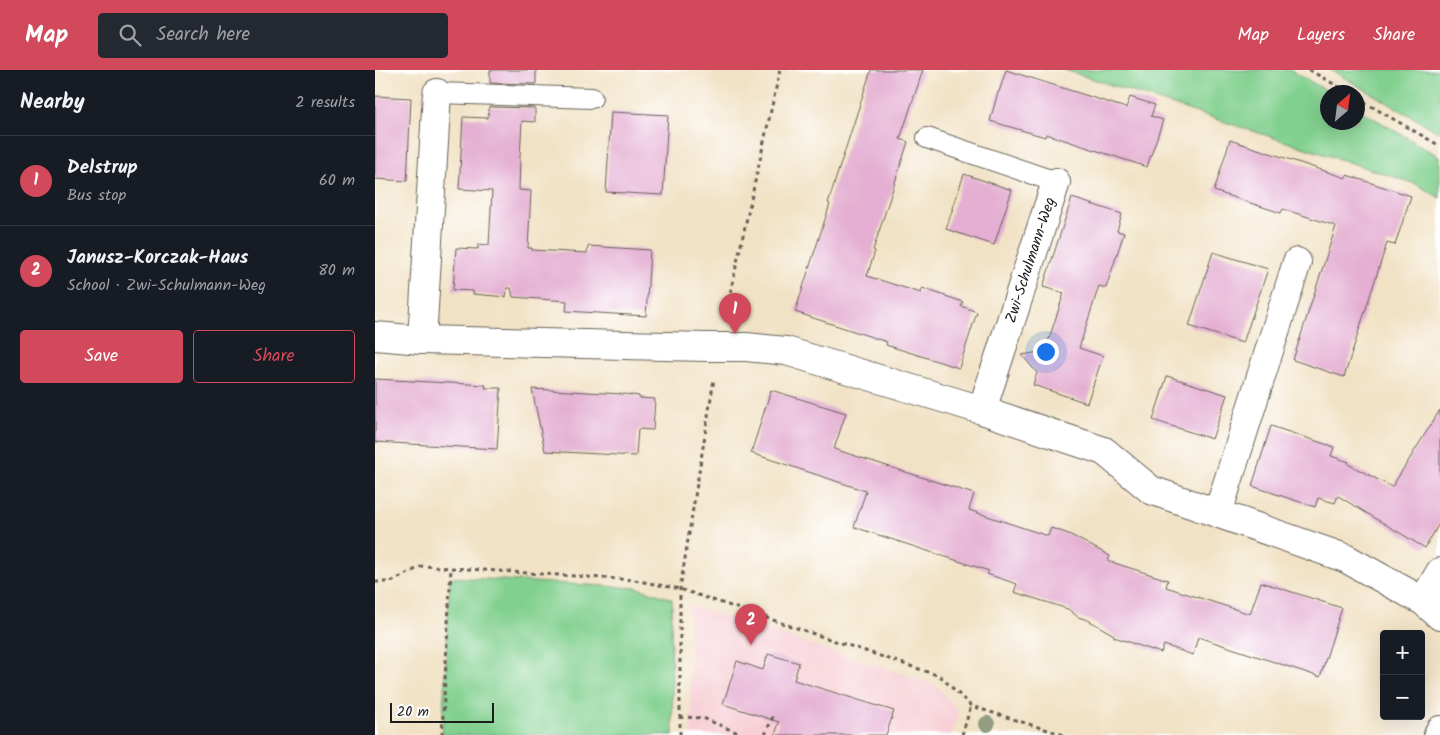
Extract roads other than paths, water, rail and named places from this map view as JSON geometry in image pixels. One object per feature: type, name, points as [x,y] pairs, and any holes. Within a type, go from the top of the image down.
[{"type":"street","points":[[422,340],[437,93]]},
{"type":"street","name":"Zwi-Schulmann-Weg","points":[[981,410],[1056,182]]},
{"type":"street","points":[[1218,513],[1297,262]]},
{"type":"street","points":[[375,336],[422,340],[753,347],[785,351],[981,410],[1104,452],[1151,490],[1345,558],[1431,608],[1440,572]]},
{"type":"street","points":[[1438,735],[1440,730]]},
{"type":"lane","points":[[437,93],[592,98]]},
{"type":"lane","name":"Zwi-Schulmann-Weg","points":[[927,138],[1056,182]]},
{"type":"place","name":"Delstrup","points":[[735,334]]},
{"type":"place","name":"Janusz-Korczak-Haus","points":[[751,645]]}]
